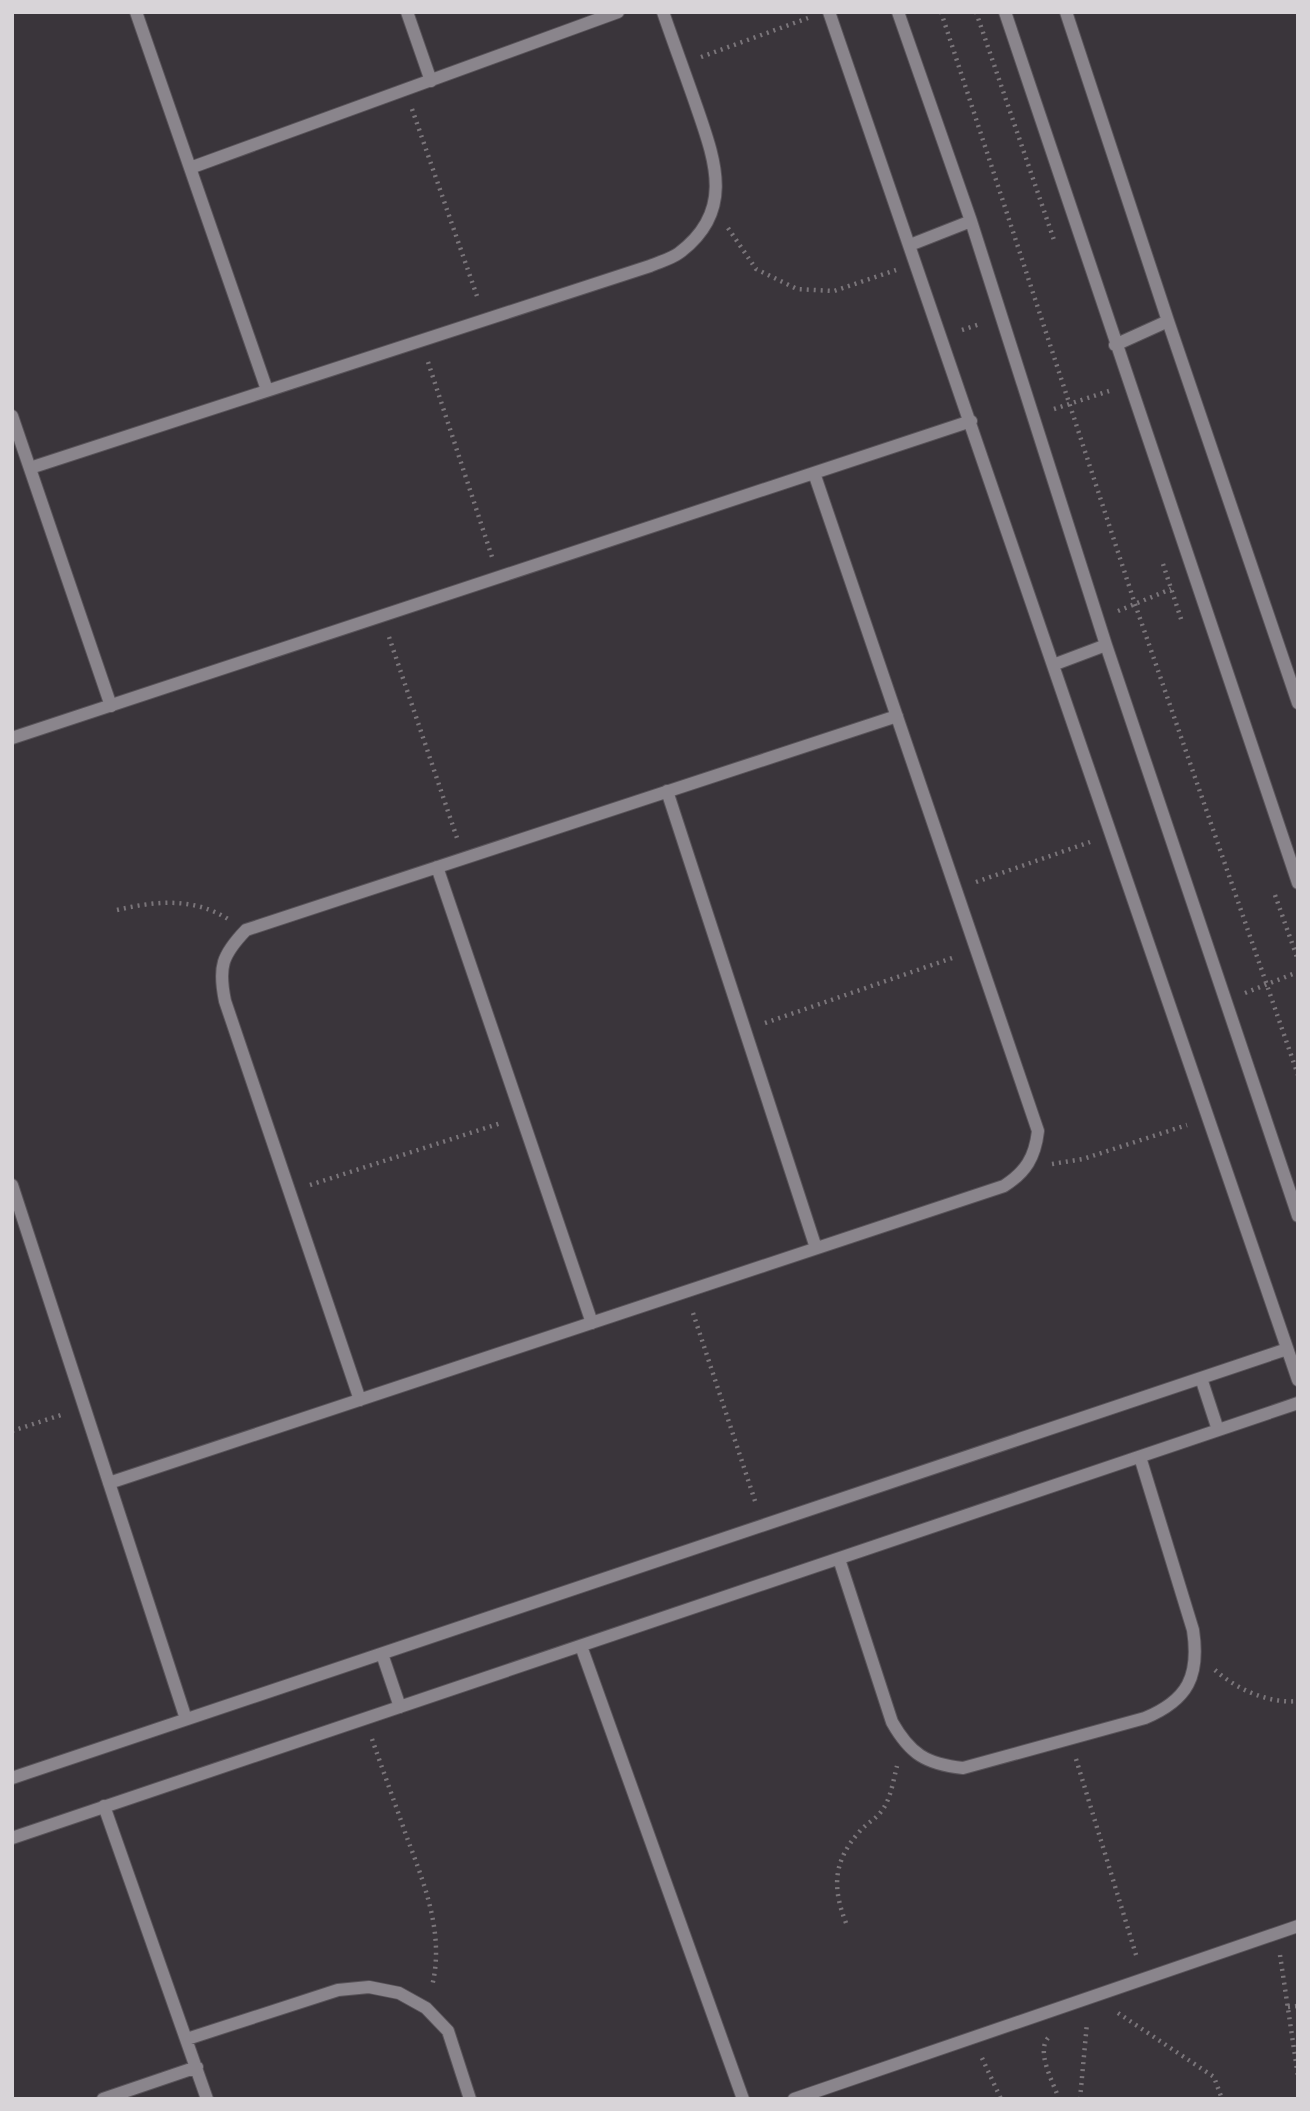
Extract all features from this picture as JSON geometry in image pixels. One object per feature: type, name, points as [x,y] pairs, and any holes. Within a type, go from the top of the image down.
[{"type":"street","points":[[135,12],[267,390]]},
{"type":"street","points":[[407,12],[430,81]]},
{"type":"street","points":[[190,169],[618,12]]},
{"type":"street","points":[[30,468],[650,266],[677,254],[699,234],[713,208],[718,178],[712,149],[663,12]]},
{"type":"street","points":[[829,12],[1298,1380]]},
{"type":"street","points":[[898,12],[971,221],[1106,645],[1298,1216]]},
{"type":"street","points":[[1005,12],[1298,883]]},
{"type":"street","points":[[1066,12],[1298,702]]},
{"type":"street","points":[[910,245],[971,221]]},
{"type":"street","points":[[1115,345],[1168,321]]},
{"type":"street","points":[[12,416],[111,706]]},
{"type":"street","points":[[12,738],[971,421]]},
{"type":"street","points":[[109,1483],[1004,1186],[1018,1177],[1030,1164],[1038,1131],[814,473]]},
{"type":"street","points":[[1053,665],[1106,645]]},
{"type":"street","points":[[360,1400],[225,1001],[220,975],[228,950],[246,930],[897,716]]},
{"type":"street","points":[[667,791],[816,1248]]},
{"type":"street","points":[[437,867],[592,1323]]},
{"type":"street","points":[[12,1185],[187,1719]]},
{"type":"street","points":[[12,1778],[1287,1349]]},
{"type":"street","points":[[1201,1378],[1218,1430]]},
{"type":"street","points":[[12,1838],[1298,1404]]},
{"type":"street","points":[[839,1559],[892,1722],[903,1741],[920,1756],[940,1766],[963,1768],[1144,1718],[1165,1709],[1181,1694],[1193,1674],[1196,1652],[1193,1630],[1140,1457]]},
{"type":"street","points":[[581,1646],[743,2099]]},
{"type":"street","points":[[382,1654],[400,1707]]},
{"type":"street","points":[[104,1806],[207,2099]]},
{"type":"street","points":[[794,2099],[1298,1926]]},
{"type":"street","points":[[187,2039],[338,1990],[369,1987],[400,1993],[426,2008],[447,2031],[470,2099]]},
{"type":"street","points":[[103,2099],[197,2067]]},
{"type":"path","points":[[941,12],[1135,604],[1298,1075]]},
{"type":"path","points":[[681,64],[812,17]]},
{"type":"path","points":[[406,90],[485,320]]},
{"type":"path","points":[[713,208],[756,269],[797,289],[834,291],[917,263]]},
{"type":"path","points":[[421,341],[499,577]]},
{"type":"path","points":[[1034,416],[1129,384]]},
{"type":"path","points":[[1098,620],[1195,580]]},
{"type":"path","points":[[382,616],[464,859]]},
{"type":"path","points":[[955,889],[1111,835]]},
{"type":"path","points":[[117,910],[150,903],[185,903],[218,913],[246,930]]},
{"type":"path","points":[[745,1030],[976,950]]},
{"type":"path","points":[[1225,1001],[1298,972]]},
{"type":"path","points":[[289,1191],[522,1116]]},
{"type":"path","points":[[1030,1164],[1057,1164],[1083,1159],[1208,1118]]},
{"type":"path","points":[[686,1292],[763,1525]]},
{"type":"path","points":[[12,1432],[85,1408]]},
{"type":"path","points":[[1196,1652],[1222,1676],[1264,1699],[1298,1701]]},
{"type":"path","points":[[365,1719],[430,1900],[435,1936],[435,1974],[426,2008]]},
{"type":"path","points":[[1069,1739],[1143,1979]]},
{"type":"path","points":[[846,1923],[837,1899],[837,1874],[845,1849],[861,1829],[881,1812],[888,1799],[903,1741]]},
{"type":"path","points":[[1276,1933],[1298,2076]]},
{"type":"path","points":[[1268,1961],[1280,1957]]},
{"type":"path","points":[[1287,2007],[1298,2006]]},
{"type":"path","points":[[1108,2016],[1130,2009]]},
{"type":"path","points":[[1118,2013],[1214,2077],[1222,2099]]},
{"type":"path","points":[[1074,2028],[1097,2020]]},
{"type":"path","points":[[1080,2099],[1087,2023]]},
{"type":"path","points":[[1049,2036],[1043,2043],[1043,2052],[1059,2099]]},
{"type":"path","points":[[973,2038],[1001,2099]]}]
